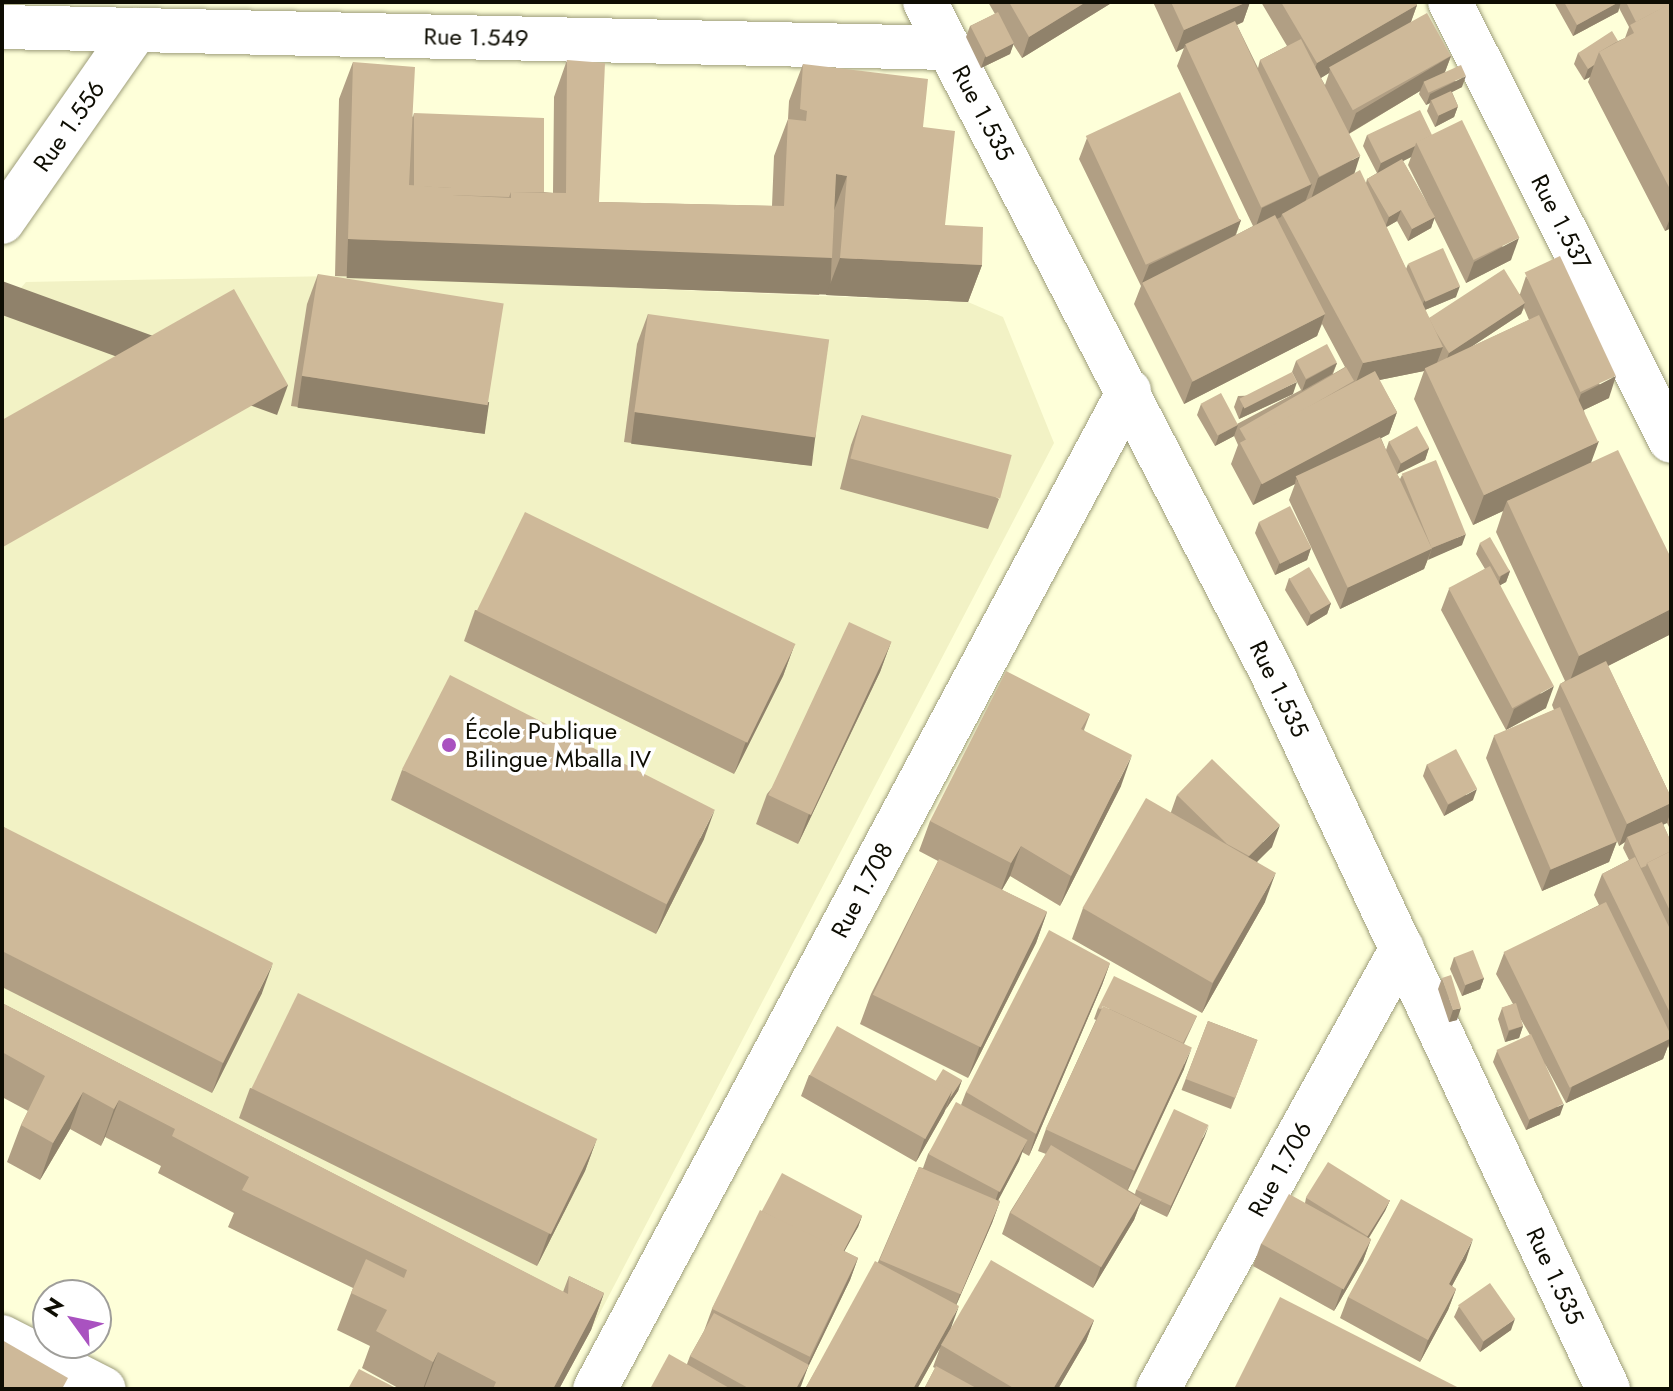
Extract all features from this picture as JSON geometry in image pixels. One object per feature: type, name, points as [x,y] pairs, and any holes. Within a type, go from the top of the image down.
[{"type":"street","name":"Rue 1.535","points":[[925,2],[1129,391],[1272,673],[1608,1389]]},
{"type":"street","name":"Rue 1.537","points":[[1450,2],[1671,441]]},
{"type":"street","name":"Rue 1.549","points":[[2,27],[949,48]]},
{"type":"street","name":"Rue 1.556","points":[[2,222],[136,30]]},
{"type":"street","name":"Rue 1.708","points":[[595,1389],[1129,391]]},
{"type":"street","name":"Rue 1.706","points":[[1158,1389],[1402,948]]},
{"type":"street","points":[[2,1337],[104,1389]]},
{"type":"shaded area","name":"École Publique Bilingue Mballa IV","points":[[335,276],[968,302],[1003,317],[1054,443],[591,1330],[2,1047],[2,310],[26,282]]},
{"type":"building","points":[[1009,2],[1086,2],[1029,37]]},
{"type":"building","points":[[1171,2],[1247,2],[1184,30]]},
{"type":"building","points":[[1281,2],[1415,2],[1417,5],[1317,63]]},
{"type":"building","points":[[1564,2],[1619,2],[1577,25]]},
{"type":"building","points":[[1626,2],[1670,2],[1670,4],[1636,22]]},
{"type":"building","points":[[1671,3],[1671,191],[1599,52],[1634,33],[1630,25]]},
{"type":"building","points":[[998,12],[1014,43],[986,57],[970,26]]},
{"type":"building","points":[[1427,13],[1451,56],[1353,110],[1329,67]]},
{"type":"building","points":[[1235,21],[1311,184],[1261,207],[1185,44]]},
{"type":"building","points":[[1612,31],[1618,41],[1599,52],[1594,65],[1588,69],[1578,53]]},
{"type":"building","points":[[1301,39],[1360,156],[1319,177],[1260,60]]},
{"type":"building","points":[[567,60],[605,63],[599,202],[784,206],[788,119],[806,121],[807,111],[800,109],[803,64],[928,79],[923,127],[955,131],[945,225],[983,227],[982,265],[840,258],[847,176],[836,174],[832,258],[348,239],[353,62],[415,67],[409,185],[452,188],[452,195],[511,198],[511,192],[566,193]]},
{"type":"building","points":[[1461,65],[1466,76],[1428,93],[1424,82]]},
{"type":"building","points":[[1451,91],[1458,106],[1438,116],[1431,100]]},
{"type":"building","points":[[1180,92],[1240,221],[1146,265],[1086,136]]},
{"type":"building","points":[[1420,110],[1432,135],[1381,163],[1367,135]]},
{"type":"building","points":[[414,113],[544,118],[544,192],[511,192],[509,197],[452,195],[452,188],[414,186]]},
{"type":"building","points":[[1462,120],[1519,238],[1474,260],[1416,142]]},
{"type":"building","points":[[1402,159],[1435,217],[1412,229],[1401,210],[1389,217],[1367,179]]},
{"type":"building","points":[[1360,170],[1443,347],[1363,363],[1282,214]]},
{"type":"building","points":[[1275,215],[1325,314],[1193,382],[1142,283]]},
{"type":"building","points":[[1443,248],[1460,286],[1425,302],[1408,263]]},
{"type":"building","points":[[1560,256],[1616,376],[1580,392],[1525,272]]},
{"type":"building","points":[[1504,269],[1525,303],[1449,353],[1429,318]]},
{"type":"building","points":[[318,274],[504,303],[488,405],[302,376]]},
{"type":"building","points":[[234,289],[288,385],[3,547],[2,420]]},
{"type":"building","points":[[648,314],[829,339],[815,438],[634,412]]},
{"type":"building","points":[[1539,315],[1598,442],[1484,495],[1425,368]]},
{"type":"building","points":[[1327,344],[1337,363],[1306,379],[1296,360]]},
{"type":"building","points":[[1346,367],[1354,381],[1247,442],[1239,428]]},
{"type":"building","points":[[1375,371],[1397,412],[1262,484],[1240,443]]},
{"type":"building","points":[[1292,372],[1297,382],[1244,409],[1239,399]]},
{"type":"building","points":[[1221,393],[1238,425],[1218,436],[1201,404]]},
{"type":"building","points":[[862,415],[1012,455],[1000,499],[850,458]]},
{"type":"building","points":[[1417,426],[1429,448],[1401,463],[1389,442]]},
{"type":"building","points":[[1380,437],[1432,548],[1348,588],[1296,476]]},
{"type":"building","points":[[1618,450],[1671,558],[1671,609],[1579,656],[1507,501]]},
{"type":"building","points":[[1436,460],[1466,534],[1432,548],[1402,474]]},
{"type":"building","points":[[1290,506],[1311,548],[1280,564],[1259,522]]},
{"type":"building","points":[[525,512],[796,644],[747,743],[477,611]]},
{"type":"building","points":[[1490,537],[1510,571],[1499,577],[1480,543]]},
{"type":"building","points":[[1490,566],[1554,686],[1512,708],[1449,588]]},
{"type":"building","points":[[1309,567],[1331,603],[1311,615],[1289,579]]},
{"type":"building","points":[[849,622],[892,642],[811,815],[768,795]]},
{"type":"building","points":[[1606,661],[1671,792],[1671,803],[1627,824],[1560,684]]},
{"type":"building","points":[[1006,671],[1090,714],[1081,729],[1132,755],[1071,876],[1021,846],[1011,863],[930,821]]},
{"type":"building","points":[[450,675],[715,810],[667,904],[402,769]]},
{"type":"building","points":[[1560,707],[1617,841],[1551,870],[1494,735]]},
{"type":"building","points":[[1456,749],[1477,789],[1448,804],[1427,764]]},
{"type":"building","points":[[1212,759],[1280,825],[1249,856],[1227,844],[1177,795]]},
{"type":"building","points":[[1146,798],[1276,873],[1212,983],[1082,908]]},
{"type":"building","points":[[1662,822],[1671,842],[1671,851],[1641,868],[1627,837]]},
{"type":"building","points":[[2,826],[273,963],[223,1063],[2,951]]},
{"type":"building","points":[[1671,851],[1671,913],[1647,863]]},
{"type":"building","points":[[1635,857],[1671,931],[1671,1015],[1602,874]]},
{"type":"building","points":[[939,859],[1047,912],[981,1047],[873,995]]},
{"type":"building","points":[[1606,902],[1671,1038],[1570,1088],[1504,952]]},
{"type":"building","points":[[1049,930],[1110,963],[1036,1134],[966,1092]]},
{"type":"building","points":[[1473,950],[1484,978],[1465,985],[1454,957]]},
{"type":"building","points":[[1451,975],[1461,1008],[1453,1010],[1442,978]]},
{"type":"building","points":[[1114,976],[1197,1016],[1183,1043],[1103,1006],[1098,1008]]},
{"type":"building","points":[[298,993],[597,1139],[551,1234],[252,1088]]},
{"type":"building","points":[[2,1003],[568,1294],[569,1276],[604,1293],[553,1389],[493,1389],[496,1382],[438,1352],[433,1362],[376,1331],[387,1310],[351,1293],[366,1259],[404,1278],[407,1270],[242,1190],[249,1177],[172,1136],[175,1129],[119,1100],[114,1109],[83,1092],[53,1143],[21,1125],[45,1076],[2,1052]]},
{"type":"building","points":[[1516,1003],[1523,1026],[1509,1030],[1502,1007]]},
{"type":"building","points":[[1103,1006],[1192,1047],[1134,1171],[1046,1129]]},
{"type":"building","points":[[1208,1021],[1257,1040],[1235,1098],[1186,1079]]},
{"type":"building","points":[[837,1026],[952,1090],[925,1139],[810,1075]]},
{"type":"building","points":[[1531,1034],[1564,1104],[1529,1120],[1497,1050]]},
{"type":"building","points":[[943,1069],[962,1080],[950,1098],[952,1091],[935,1082]]},
{"type":"building","points":[[956,1102],[1028,1140],[1000,1192],[928,1154]]},
{"type":"building","points":[[1174,1109],[1208,1125],[1171,1206],[1136,1190]]},
{"type":"building","points":[[1051,1145],[1142,1200],[1101,1267],[1010,1213]]},
{"type":"building","points":[[1328,1162],[1390,1201],[1368,1236],[1306,1198]]},
{"type":"building","points":[[919,1167],[1000,1201],[961,1294],[880,1260]]},
{"type":"building","points":[[782,1173],[862,1216],[842,1254],[762,1211]]},
{"type":"building","points":[[1289,1194],[1371,1240],[1344,1289],[1261,1244]]},
{"type":"building","points":[[1401,1199],[1473,1239],[1449,1284],[1456,1289],[1428,1340],[1348,1297]]},
{"type":"building","points":[[760,1210],[858,1258],[810,1357],[712,1309]]},
{"type":"building","points":[[991,1260],[1094,1320],[1053,1389],[1015,1389],[941,1345]]},
{"type":"building","points":[[875,1261],[959,1306],[913,1389],[805,1389]]},
{"type":"building","points":[[1490,1283],[1515,1319],[1483,1341],[1458,1305]]},
{"type":"building","points":[[1280,1297],[1461,1389],[1234,1389]]},
{"type":"building","points":[[714,1313],[809,1365],[796,1389],[750,1389],[690,1356]]},
{"type":"building","points":[[2,1340],[68,1378],[62,1389],[2,1389]]},
{"type":"building","points":[[669,1354],[731,1389],[650,1389]]},
{"type":"building","points":[[936,1366],[978,1389],[924,1389]]},
{"type":"building","points":[[359,1369],[394,1387],[393,1389],[348,1389]]},
{"type":"place","name":"École Publique Bilingue Mballa IV","points":[[449,745]]}]
